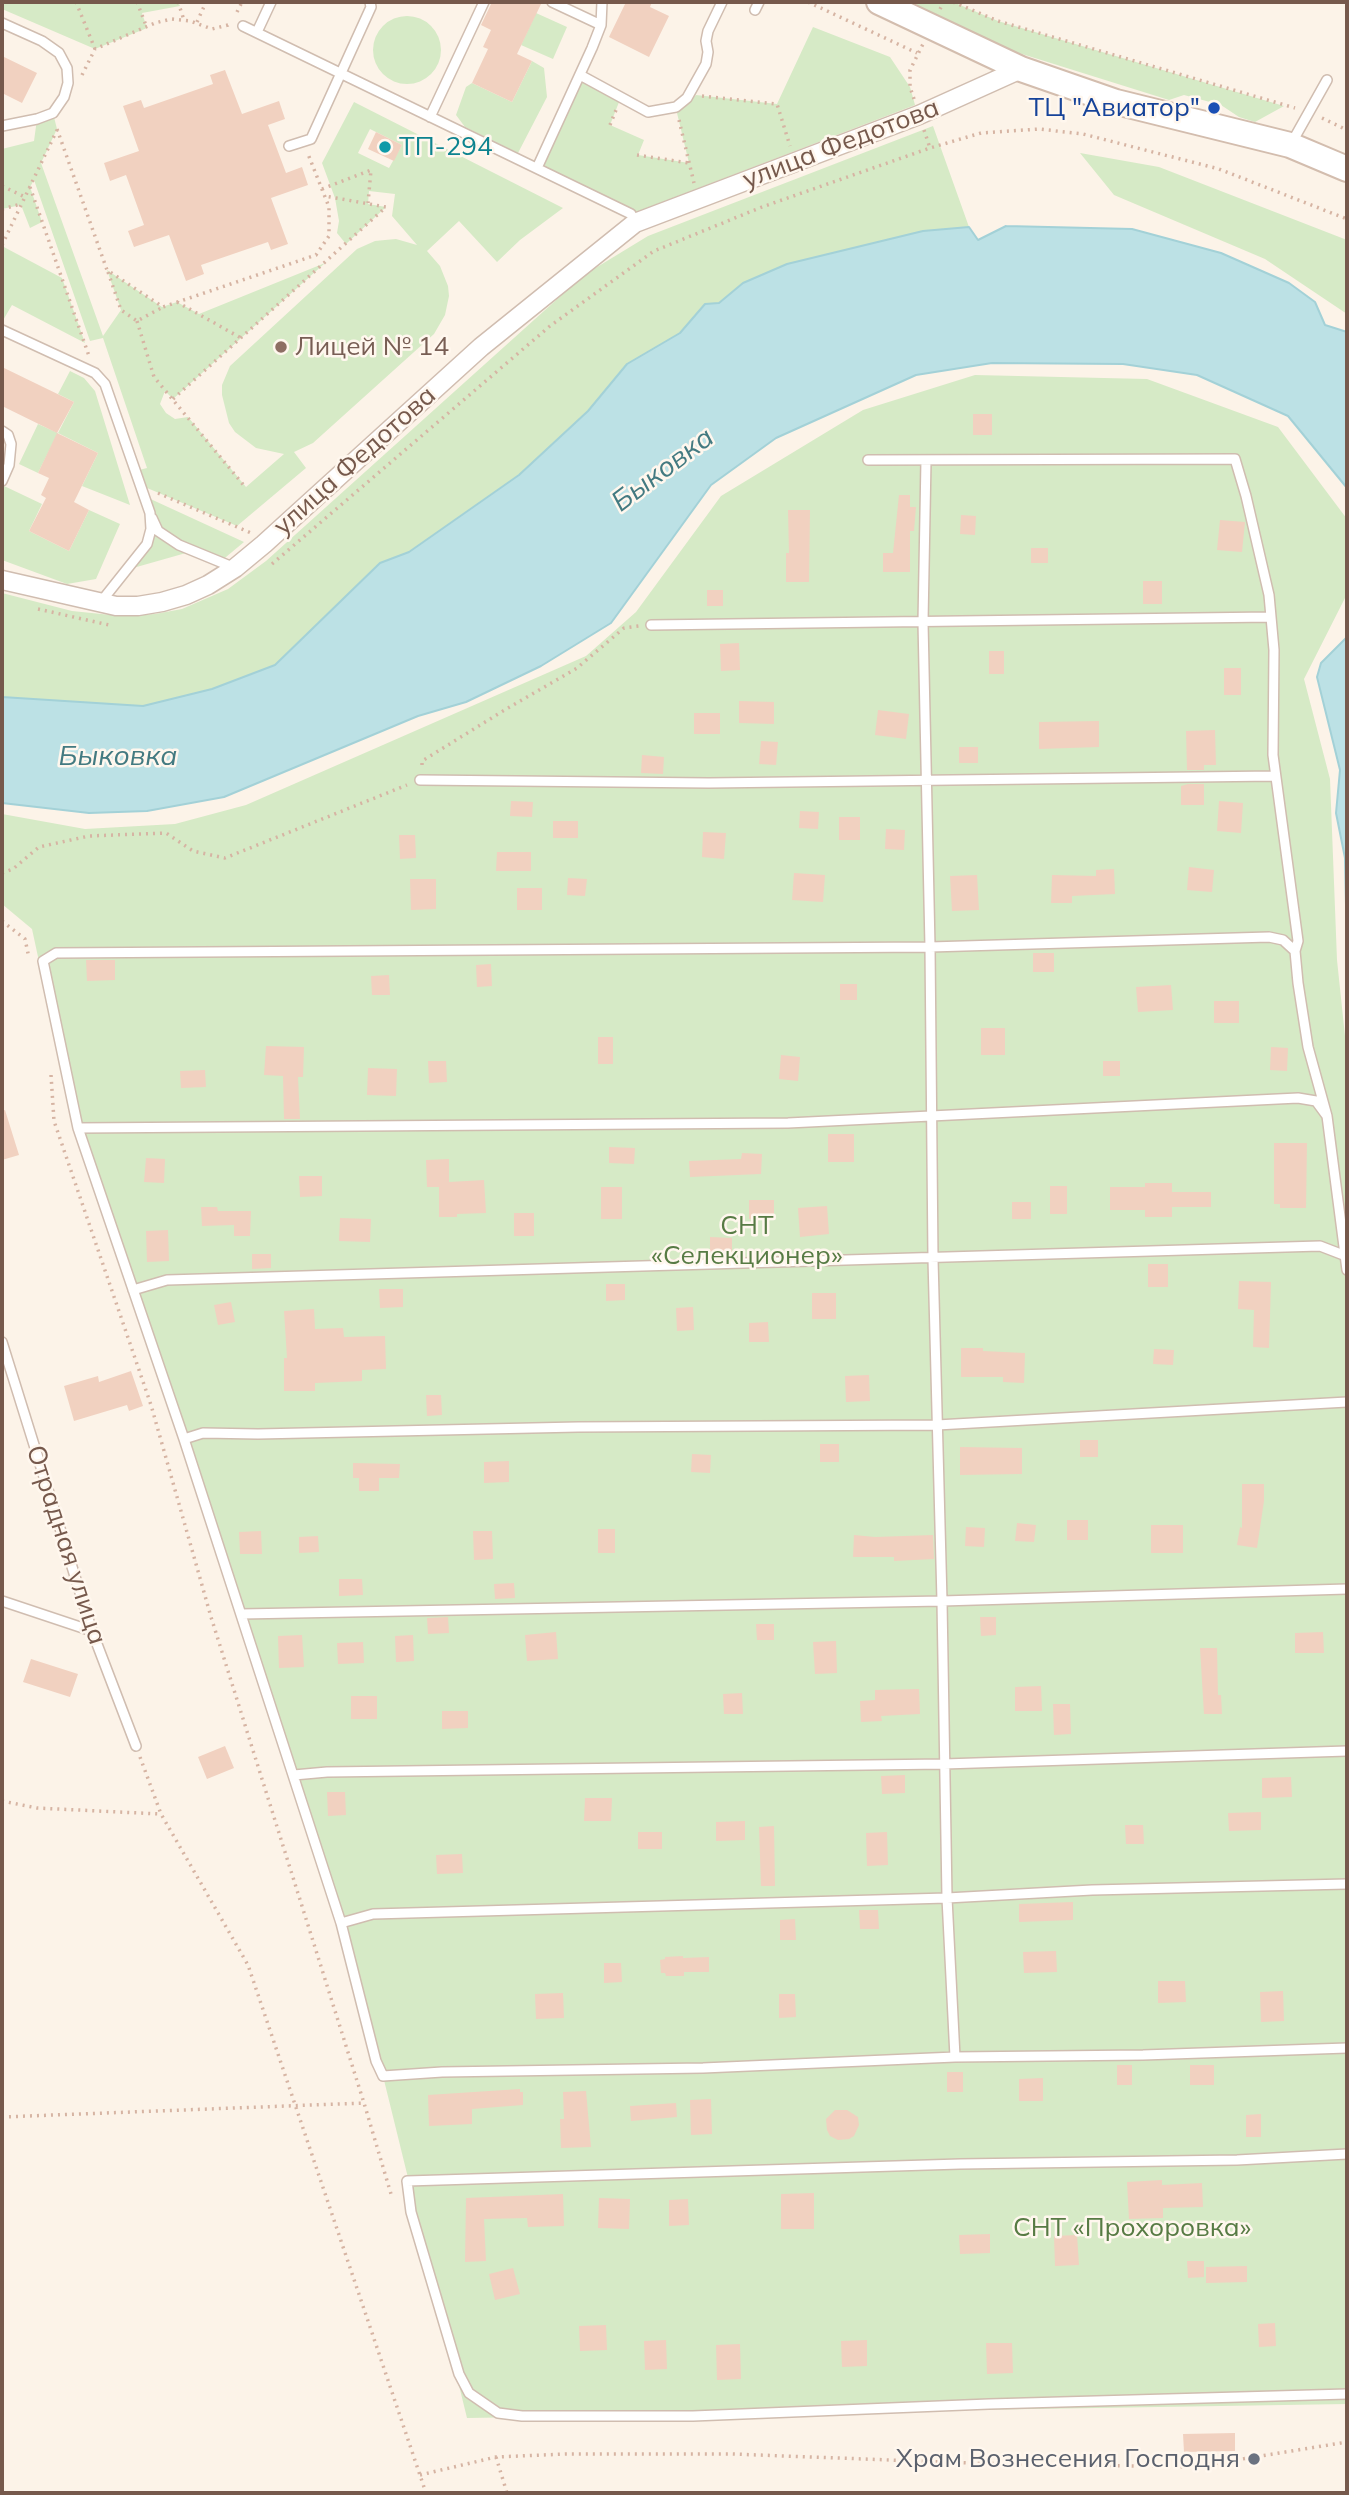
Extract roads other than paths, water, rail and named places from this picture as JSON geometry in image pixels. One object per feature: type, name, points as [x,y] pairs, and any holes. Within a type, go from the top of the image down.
[{"type":"street","points":[[879,2],[1021,69],[1127,105],[1290,145],[1347,169]]},
{"type":"street","name":"улица Федотова","points":[[2,579],[100,603],[138,606],[186,595],[208,585],[235,568],[481,347],[635,223],[919,115],[1021,69]]},
{"type":"lane","points":[[257,32],[271,2]]},
{"type":"lane","points":[[289,146],[311,139],[371,7],[370,2]]},
{"type":"lane","points":[[430,117],[484,2]]},
{"type":"lane","points":[[552,2],[601,25]]},
{"type":"lane","points":[[537,168],[601,25],[602,2]]},
{"type":"lane","points":[[580,75],[648,112],[676,107],[687,98],[706,64],[708,30],[722,2]]},
{"type":"lane","points":[[2,23],[59,52],[67,68],[68,83],[64,97],[53,113],[37,120],[2,126]]},
{"type":"lane","points":[[243,26],[631,214],[635,223]]},
{"type":"lane","points":[[1290,145],[1327,80]]},
{"type":"lane","points":[[2,330],[95,373],[105,384],[158,531],[179,545],[235,568]]},
{"type":"lane","points":[[2,431],[8,435],[11,444],[9,465],[2,481]]},
{"type":"lane","points":[[868,460],[1235,459],[1258,544],[1271,617],[1274,650],[1273,755],[1298,941],[1295,951],[1308,1047],[1327,1116],[1347,1270]]},
{"type":"lane","points":[[926,460],[923,622],[933,1115],[933,1259],[947,1898],[955,2057]]},
{"type":"lane","points":[[100,603],[147,544],[151,529],[150,513]]},
{"type":"lane","points":[[651,625],[1271,617]]},
{"type":"lane","points":[[421,780],[709,783],[1275,776]]},
{"type":"lane","points":[[1295,951],[1283,940],[1269,937],[930,947],[57,953],[43,961],[78,1128],[184,1439],[294,1776],[341,1923],[376,2061],[383,2076],[702,2068],[955,2057],[1143,2055],[1347,2048]]},
{"type":"lane","points":[[78,1128],[788,1123],[1298,1098],[1316,1101],[1327,1116]]},
{"type":"lane","points":[[133,1290],[167,1280],[1320,1246],[1346,1256]]},
{"type":"lane","name":"Отрадная улица","points":[[2,1342],[4,1356],[92,1631],[136,1746]]},
{"type":"lane","points":[[184,1439],[203,1433],[937,1425],[1347,1402]]},
{"type":"lane","points":[[241,1614],[942,1601],[1347,1589]]},
{"type":"lane","points":[[2,1601],[92,1631]]},
{"type":"lane","points":[[294,1776],[327,1772],[944,1764],[1347,1751]]},
{"type":"lane","points":[[341,1923],[373,1914],[1347,1884]]},
{"type":"lane","points":[[1347,2154],[1237,2160],[960,2164],[407,2181],[411,2212],[459,2374],[469,2393],[498,2413],[522,2416],[693,2416],[1347,2394]]},
{"type":"water","name":"Быковка","points":[[1006,226],[1132,229],[1221,253],[1289,283],[1315,302],[1325,325],[1347,332],[1347,488],[1288,416],[1197,375],[1123,364],[992,363],[916,375],[776,438],[711,485],[611,623],[541,666],[466,702],[418,716],[224,797],[147,811],[89,813],[2,803],[2,697],[143,706],[212,689],[275,665],[380,563],[409,552],[519,475],[588,411],[627,364],[680,333],[705,304],[719,303],[743,283],[787,264],[923,231],[969,227],[978,240]]},
{"type":"water","points":[[1347,637],[1347,952],[1345,858],[1336,813],[1340,770],[1317,677],[1321,663]]},
{"type":"place","name":"ТЦ \"Авиатор\"","points":[[1214,108]]},
{"type":"place","name":"ТП-294","points":[[385,147]]},
{"type":"place","name":"Лицей № 14","points":[[281,347]]},
{"type":"place","name":"Храм Вознесения Господня","points":[[1254,2459]]},
{"type":"park label","name":"СНТ «Селекционер»","points":[[747,1241]]},
{"type":"park label","name":"СНТ «Прохоровка»","points":[[1132,2228]]}]
